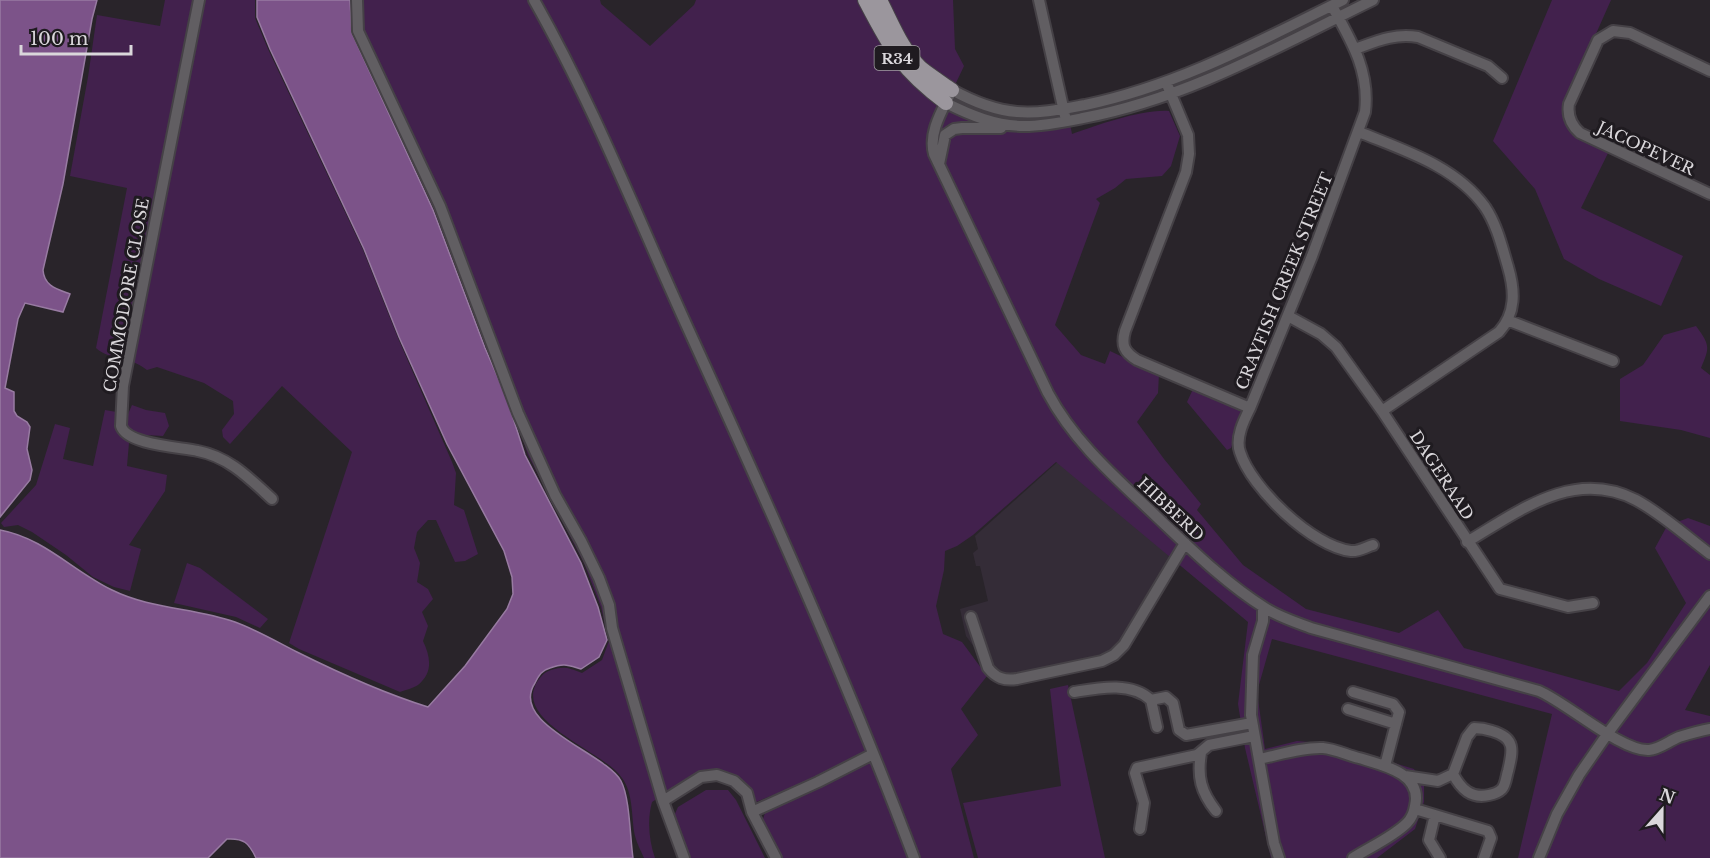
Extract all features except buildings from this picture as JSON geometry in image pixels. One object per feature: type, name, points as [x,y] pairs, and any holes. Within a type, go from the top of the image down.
[{"type":"main road","name":"R34","points":[[865,0],[898,60],[923,86],[946,103]]},
{"type":"main road","name":"R34","points":[[880,0],[913,59],[922,69],[952,90]]},
{"type":"street","name":"COMMODORE CLOSE","points":[[199,0],[123,386],[121,426],[128,436],[144,441],[218,456],[243,473],[272,499]]},
{"type":"street","points":[[357,0],[358,31],[440,206],[518,413],[555,495],[599,578],[609,605],[612,628],[663,801],[684,858]]},
{"type":"street","points":[[534,0],[579,85],[734,430],[873,754],[914,858]]},
{"type":"street","points":[[1039,0],[1066,122]]},
{"type":"street","points":[[952,90],[984,105],[1006,110],[1028,112],[1064,109],[1132,93],[1166,82],[1231,55],[1344,0]]},
{"type":"street","points":[[939,164],[945,135],[954,129],[1007,128],[1066,122],[1101,115],[1171,95],[1238,66],[1373,0]]},
{"type":"street","name":"CRAYFISH CREEK STREET","points":[[1166,82],[1188,135],[1189,154],[1186,172],[1125,331],[1124,348],[1137,360],[1250,408],[1365,112],[1366,90],[1363,69],[1332,6]]},
{"type":"street","name":"JACOPEVER","points":[[1710,71],[1630,33],[1613,31],[1602,36],[1595,45],[1571,97],[1568,110],[1571,123],[1580,133],[1710,194]]},
{"type":"street","points":[[1355,49],[1390,37],[1418,37],[1488,66],[1502,78]]},
{"type":"street","name":"HIBBERD","points":[[952,90],[932,138],[934,154],[1048,393],[1061,416],[1105,468],[1185,543],[1263,607],[1278,616],[1311,628],[1539,691],[1562,702],[1635,748],[1650,750],[1677,738],[1710,729]]},
{"type":"street","points":[[946,103],[983,119],[1022,126]]},
{"type":"street","points":[[1359,132],[1434,164],[1462,183],[1484,206],[1498,234],[1513,285],[1512,308],[1508,320],[1491,339],[1382,411]]},
{"type":"street","name":"DAGERAAD","points":[[1287,316],[1321,334],[1336,347],[1382,411],[1467,542],[1502,591],[1568,607],[1593,603]]},
{"type":"street","points":[[1508,320],[1613,362]]},
{"type":"street","points":[[1250,408],[1241,430],[1239,452],[1245,464],[1278,508],[1301,527],[1338,548],[1355,551],[1373,544]]},
{"type":"street","points":[[1467,542],[1550,495],[1595,488],[1617,492],[1637,501],[1710,554]]},
{"type":"street","points":[[971,617],[985,663],[992,673],[1004,679],[1010,680],[1102,661],[1114,655],[1124,645],[1185,543]]},
{"type":"street","points":[[1539,858],[1565,799],[1608,733],[1710,597]]},
{"type":"street","points":[[1263,607],[1263,621],[1252,665],[1250,695],[1254,736],[1274,843],[1279,858]]},
{"type":"street","points":[[1074,692],[1112,687],[1144,693],[1151,700],[1157,727]]},
{"type":"street","points":[[1353,692],[1393,704],[1399,712],[1385,766]]},
{"type":"street","points":[[1151,700],[1166,697],[1170,699],[1179,730],[1186,735],[1252,723]]},
{"type":"street","points":[[1348,709],[1396,724]]},
{"type":"street","points":[[1259,759],[1322,748],[1385,766],[1405,776],[1438,781],[1453,774],[1467,737],[1474,728],[1504,735],[1510,742],[1512,750],[1504,786],[1496,793],[1474,796],[1464,790],[1453,774]]},
{"type":"street","points":[[1140,829],[1144,803],[1135,773],[1137,768],[1201,753],[1209,745],[1254,736]]},
{"type":"street","points":[[1201,753],[1199,777],[1216,811]]},
{"type":"street","points":[[752,812],[873,754]]},
{"type":"street","points":[[663,801],[700,777],[717,775],[734,781],[747,793],[752,812],[776,858]]},
{"type":"street","points":[[1353,858],[1407,823],[1415,809],[1416,794],[1414,787],[1405,776]]},
{"type":"street","points":[[1415,809],[1488,831],[1491,838],[1484,858]]},
{"type":"street","points":[[1435,815],[1429,840],[1440,858]]},
{"type":"shaded area","points":[[0,0],[97,0],[63,184],[43,270],[49,283],[70,294],[63,312],[25,303],[18,319],[5,388],[14,392],[14,411],[30,427],[27,449],[32,470],[30,480],[0,517]]},
{"type":"shaded area","points":[[165,0],[255,0],[255,18],[268,49],[363,250],[456,473],[454,505],[464,510],[478,554],[465,561],[455,562],[436,520],[428,520],[417,532],[414,548],[420,563],[417,582],[428,589],[433,599],[422,612],[428,626],[423,641],[429,658],[427,675],[412,688],[400,692],[289,643],[352,452],[282,386],[230,444],[223,437],[222,430],[234,414],[233,401],[204,383],[157,367],[147,370],[133,362],[107,355],[96,348],[127,188],[70,176],[97,15],[160,26]]},
{"type":"shaded area","points":[[257,0],[350,0],[352,33],[433,210],[485,348],[506,396],[525,455],[581,563],[598,607],[607,640],[599,657],[581,669],[555,666],[539,675],[530,698],[535,712],[546,725],[612,770],[621,781],[628,808],[633,858],[256,858],[245,842],[238,839],[227,839],[208,858],[0,858],[0,530],[31,540],[112,590],[157,605],[235,622],[345,675],[428,707],[465,666],[507,609],[513,594],[512,577],[504,551],[447,444],[399,337],[364,249],[270,49],[257,17]]},
{"type":"shaded area","points":[[353,0],[600,0],[601,4],[650,46],[694,5],[696,0],[953,0],[955,49],[964,66],[955,85],[972,95],[1002,106],[1023,109],[1037,109],[1066,103],[1072,134],[1133,115],[1169,111],[1180,136],[1171,166],[1162,176],[1126,179],[1096,199],[1100,203],[1055,325],[1081,355],[1105,364],[1110,351],[1159,374],[1158,393],[1137,422],[1201,504],[1197,510],[1243,565],[1306,609],[1399,633],[1438,610],[1464,648],[1619,691],[1647,663],[1686,603],[1655,548],[1667,526],[1688,518],[1710,526],[1710,665],[1685,710],[1710,716],[1710,858],[1518,858],[1552,714],[1272,639],[1257,692],[1265,749],[1297,741],[1332,744],[1414,769],[1424,786],[1424,802],[1415,829],[1377,858],[1271,858],[1245,748],[1238,704],[1248,622],[1056,462],[973,535],[945,551],[944,570],[936,606],[943,634],[962,642],[987,676],[961,709],[978,735],[951,769],[974,858],[781,858],[762,822],[766,810],[806,782],[756,802],[741,781],[734,776],[719,770],[710,770],[700,771],[652,802],[649,830],[655,858],[644,858],[635,836],[629,791],[622,778],[613,768],[551,725],[539,713],[533,700],[535,686],[546,672],[563,668],[582,673],[602,660],[609,641],[601,607],[584,563],[528,455],[508,394],[435,209],[355,33]]},
{"type":"shaded area","points":[[1552,0],[1611,0],[1563,108],[1567,121],[1609,151],[1581,208],[1683,256],[1661,306],[1599,279],[1564,259],[1535,189],[1493,141]]},
{"type":"shaded area","points":[[1696,326],[1707,346],[1701,368],[1710,375],[1710,438],[1681,430],[1620,421],[1620,379],[1643,365],[1664,335]]},
{"type":"shaded area","points":[[1193,389],[1244,410],[1231,448],[1227,450],[1187,402]]},
{"type":"shaded area","points":[[132,405],[165,413],[169,426],[163,436],[146,435],[129,443],[127,466],[167,475],[165,491],[129,545],[141,549],[130,591],[114,587],[93,577],[32,532],[18,525],[4,527],[1,523],[36,485],[55,424],[70,428],[63,459],[93,466],[105,410],[128,414]]},
{"type":"shaded area","points":[[1081,441],[1185,543],[1114,655],[1010,680],[985,662],[966,636],[960,609],[988,601],[980,566],[976,566],[973,553],[978,549],[975,536]]},
{"type":"shaded area","points":[[187,563],[200,568],[268,619],[260,628],[236,617],[174,603]]},
{"type":"shaded area","points":[[1068,685],[1105,858],[978,858],[963,803],[1061,786],[1050,689]]},
{"type":"shaded area","points":[[706,790],[728,790],[736,800],[765,858],[690,858],[674,816],[678,807]]}]
